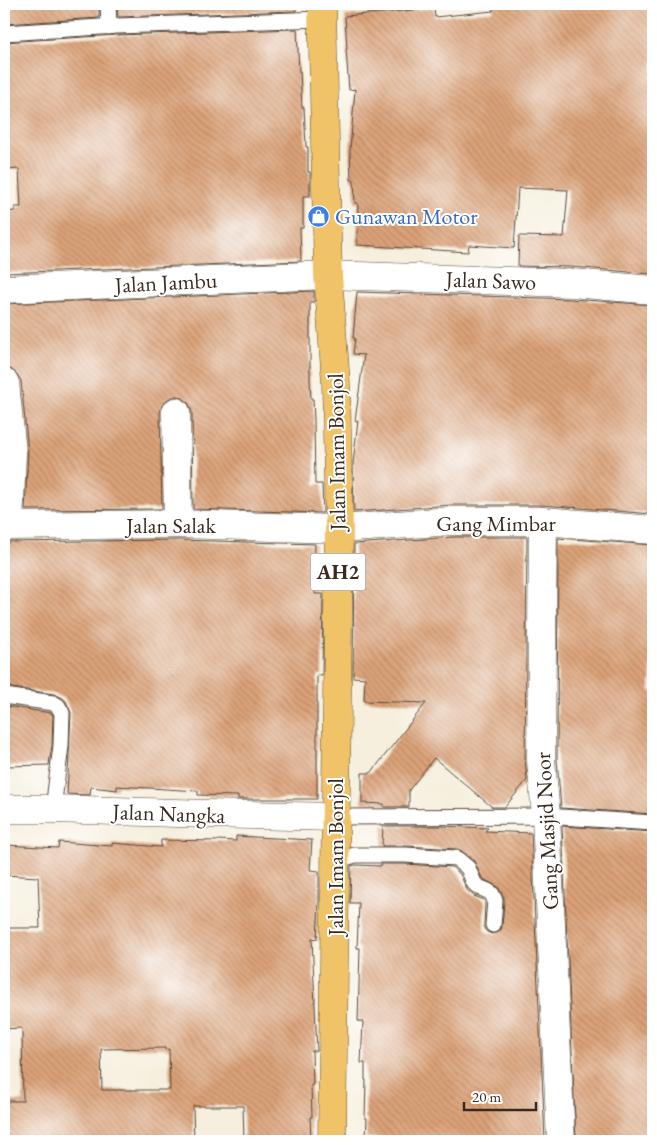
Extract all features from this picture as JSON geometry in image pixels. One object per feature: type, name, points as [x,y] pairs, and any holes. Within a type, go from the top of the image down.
[{"type":"highway","name":"Jalan Imam Bonjol","points":[[322,11],[328,274],[336,383],[339,529],[332,1141]]},
{"type":"street","name":"Jalan Jambu","points":[[4,289],[328,274]]},
{"type":"street","name":"Jalan Sawo","points":[[328,274],[572,283],[653,290]]},
{"type":"street","points":[[5,383],[12,453],[6,526]]},
{"type":"street","points":[[176,412],[178,524]]},
{"type":"street","name":"Gang Mimbar","points":[[339,529],[452,521],[544,521],[653,530]]},
{"type":"street","name":"Gang Masjid Noor","points":[[544,521],[541,760],[546,816],[561,1141]]},
{"type":"street","name":"Jalan Salak","points":[[6,526],[178,524],[339,529]]},
{"type":"street","name":"Jalan Nangka","points":[[4,809],[335,817]]},
{"type":"lane","points":[[108,4],[109,27]]},
{"type":"lane","points":[[4,33],[322,11]]},
{"type":"lane","points":[[4,696],[53,703],[62,712],[61,746],[53,809]]},
{"type":"lane","points":[[335,817],[546,816],[653,823]]},
{"type":"lane","points":[[335,861],[355,855],[456,858],[468,868],[474,883],[492,894],[494,901],[493,925]]},
{"type":"building","points":[[4,4],[99,4],[99,18],[4,24]]},
{"type":"building","points":[[117,4],[296,4],[296,11],[118,17]]},
{"type":"building","points":[[492,4],[648,4],[653,47],[653,75],[651,76],[653,129],[652,274],[573,267],[518,266],[519,236],[564,237],[568,190],[518,188],[514,248],[469,245],[468,252],[357,245],[358,203],[355,203],[354,180],[351,180],[350,151],[355,89],[349,90],[345,16],[434,8],[435,17],[493,11]]},
{"type":"building","points":[[297,29],[302,107],[304,107],[306,147],[308,147],[308,172],[310,172],[310,196],[303,196],[303,228],[300,228],[301,261],[4,273],[4,212],[15,211],[15,207],[21,207],[19,169],[4,170],[4,42],[117,35]]},
{"type":"building","points":[[314,291],[314,302],[310,302],[310,380],[314,419],[315,484],[322,484],[323,513],[193,509],[192,412],[189,404],[183,398],[176,396],[168,399],[162,405],[160,412],[162,509],[25,510],[28,451],[21,381],[11,369],[4,367],[4,304]]},
{"type":"building","points":[[357,292],[571,299],[653,305],[653,514],[543,505],[451,505],[354,512],[353,463],[358,421],[355,421],[364,355],[353,354]]},
{"type":"building","points":[[453,537],[527,537],[525,760],[527,780],[505,807],[492,807],[434,758],[409,790],[409,807],[384,807],[384,804],[362,803],[362,773],[371,773],[426,703],[364,701],[365,678],[353,677],[354,544]]},
{"type":"building","points":[[558,538],[653,545],[653,621],[650,691],[653,691],[653,814],[561,808],[557,759]]},
{"type":"building","points":[[178,540],[315,544],[315,594],[323,594],[322,675],[317,675],[317,799],[238,799],[238,796],[198,795],[198,791],[117,786],[117,790],[91,787],[90,795],[67,794],[71,713],[66,701],[54,694],[6,687],[6,679],[4,679],[4,542]]},
{"type":"building","points":[[5,706],[51,713],[53,715],[49,765],[6,766]]},
{"type":"building","points":[[383,826],[488,828],[485,831],[531,833],[545,1141],[408,1141],[408,1139],[366,1138],[365,1063],[361,1063],[363,1022],[358,1021],[360,948],[357,948],[359,903],[350,903],[351,866],[405,864],[452,867],[460,874],[467,890],[474,896],[484,900],[484,929],[492,934],[501,930],[504,902],[504,897],[498,887],[482,878],[474,861],[462,851],[457,849],[382,846]]},
{"type":"building","points":[[562,826],[653,832],[653,1141],[576,1141]]},
{"type":"building","points":[[236,836],[312,840],[310,870],[319,871],[319,902],[317,939],[312,938],[317,1051],[312,1051],[311,1141],[244,1141],[243,1106],[193,1106],[194,1141],[4,1141],[4,1101],[23,1101],[22,1028],[4,1029],[4,928],[40,928],[38,877],[4,875],[5,845],[58,848],[59,842],[112,846],[112,843],[161,847],[161,840],[236,841]],"holes":[[[165,1048],[165,1050],[169,1049],[170,1090],[102,1090],[101,1049]]]},
{"type":"place","name":"Gunawan Motor","points":[[319,216]]}]
